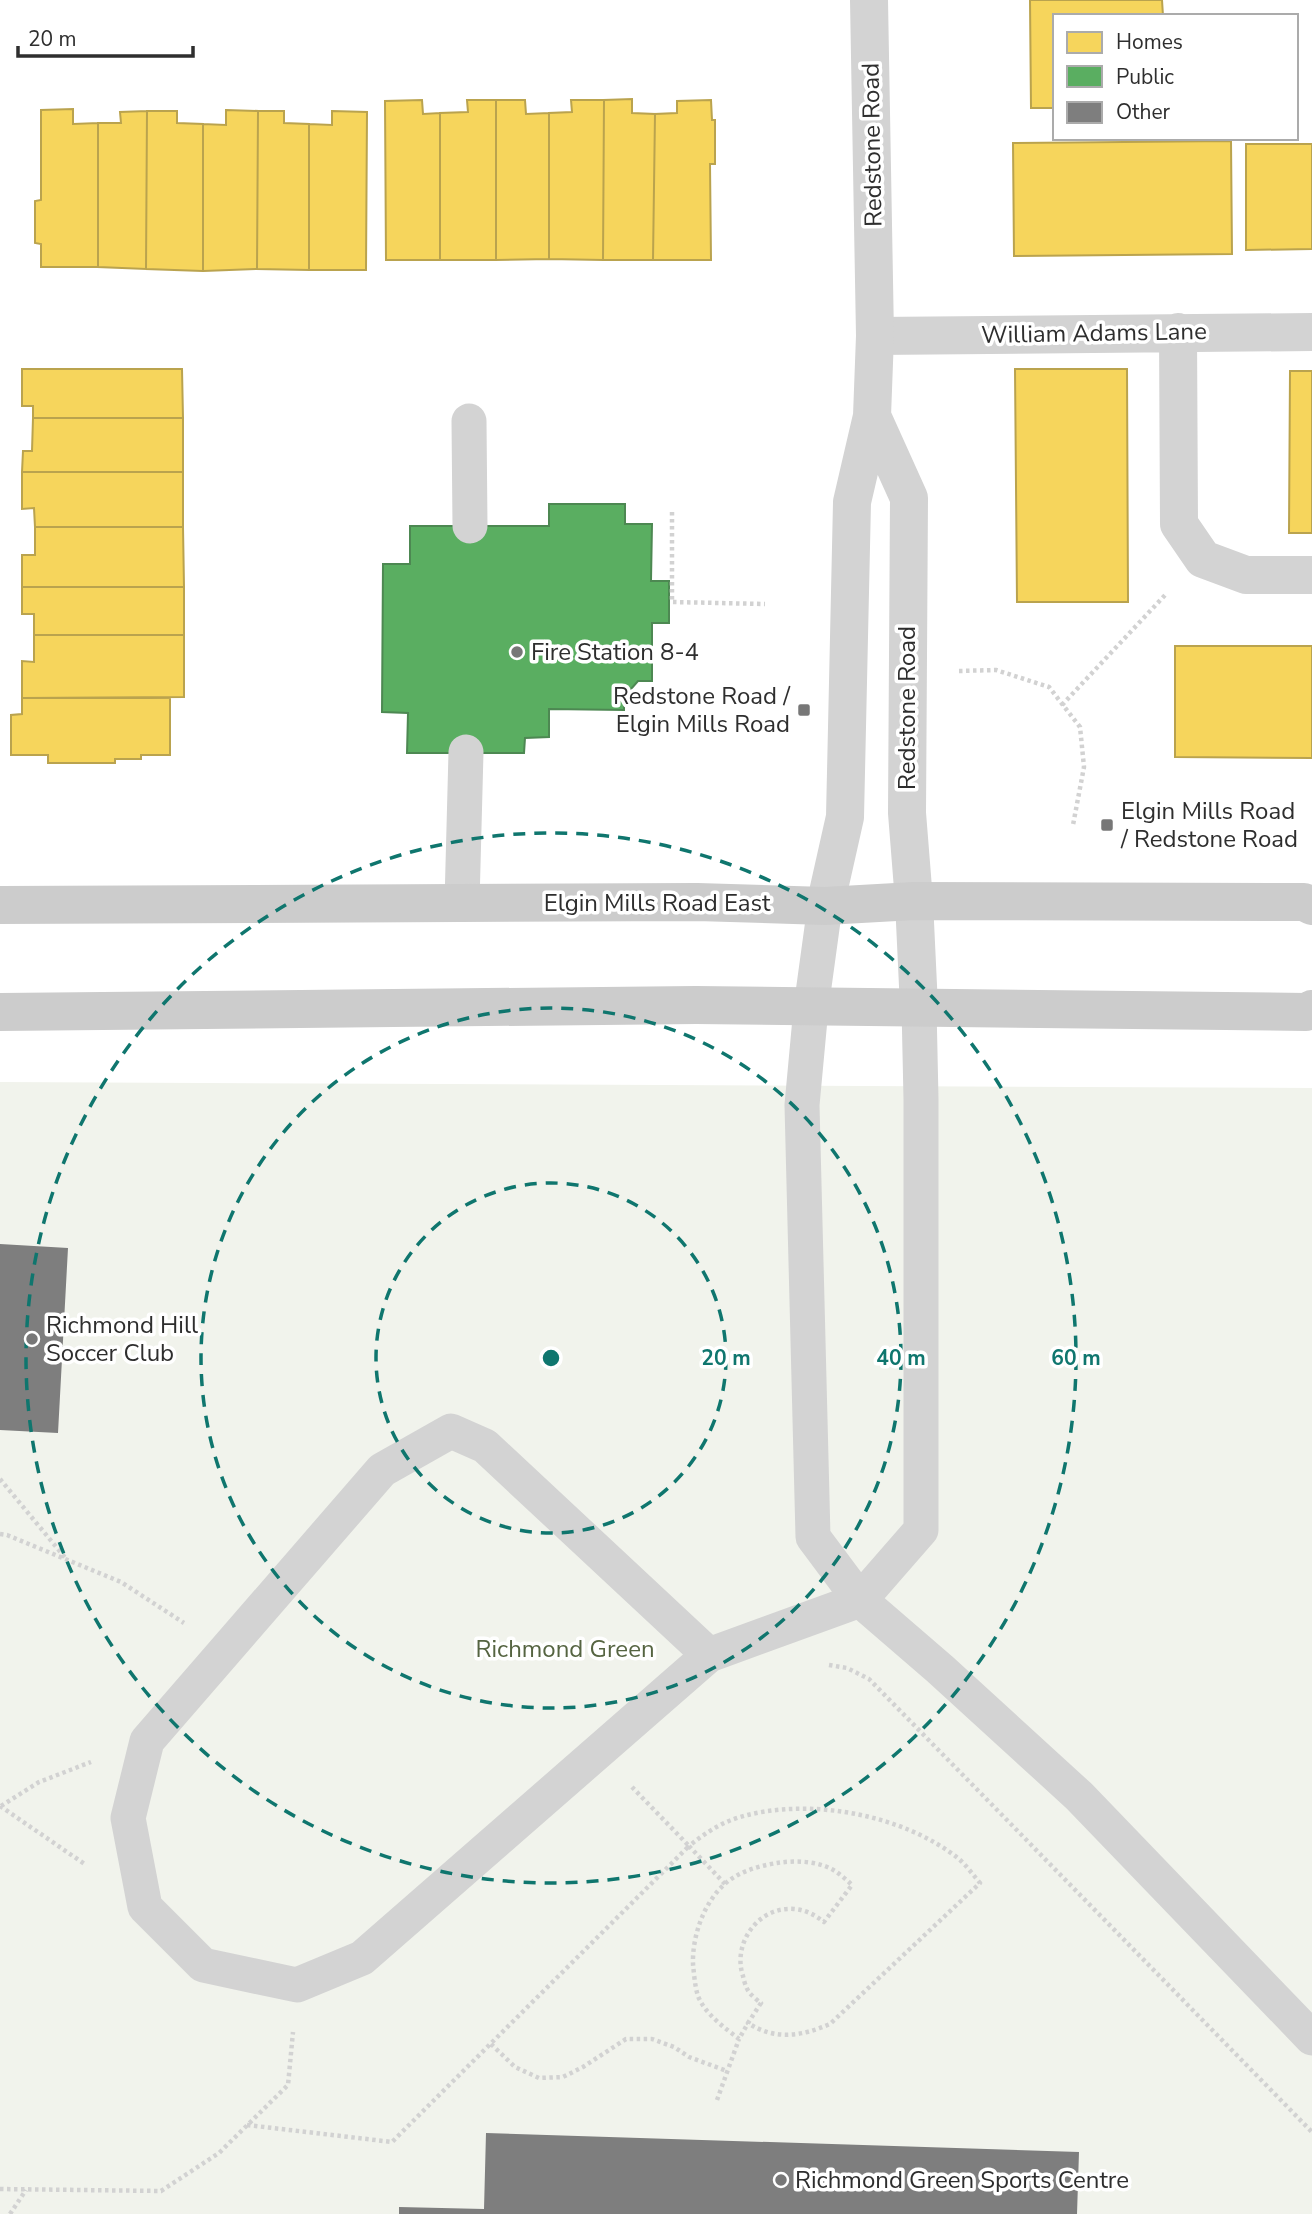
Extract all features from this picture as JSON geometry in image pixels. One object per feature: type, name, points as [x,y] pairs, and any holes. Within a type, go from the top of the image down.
[{"type":"main road","name":"Elgin Mills Road East","points":[[0,905],[697,902],[825,905],[914,901],[1304,902],[1312,906]]},
{"type":"main road","points":[[0,1012],[696,1005],[1306,1012],[1312,1009]]},
{"type":"street","name":"Redstone Road","points":[[825,905],[845,817],[852,502],[872,416],[875,336],[869,0]]},
{"type":"street","points":[[1178,332],[1179,524],[1203,559],[1246,575],[1312,575]]},
{"type":"street","name":"William Adams Lane","points":[[875,336],[1312,332]]},
{"type":"street","name":"Redstone Road","points":[[872,416],[909,498],[907,813],[919,1007]]},
{"type":"lane","points":[[469,421],[470,526]]},
{"type":"lane","points":[[462,902],[466,752]]},
{"type":"lane","points":[[825,905],[811,1008],[802,1105],[813,1537],[860,1600],[1079,1796],[1312,2038]]},
{"type":"lane","points":[[709,1655],[485,1446],[451,1431],[382,1470],[147,1741],[128,1818],[145,1908],[203,1965],[297,1985],[362,1958],[709,1655],[860,1600],[920,1530],[919,1007]]},
{"type":"path","points":[[672,512],[672,602],[765,604]]},
{"type":"path","points":[[1062,705],[1168,592]]},
{"type":"path","points":[[960,671],[996,670],[1049,687],[1080,727],[1084,767],[1073,825]]},
{"type":"path","points":[[0,1479],[68,1561]]},
{"type":"path","points":[[0,1534],[121,1582],[226,1651]]},
{"type":"path","points":[[818,1664],[847,1668],[869,1679],[1312,2132]]},
{"type":"path","points":[[145,1908],[0,1806],[39,1782],[147,1741]]},
{"type":"path","points":[[629,1784],[726,1884]]},
{"type":"path","points":[[247,2125],[392,2142],[688,1846],[711,1829],[738,1818],[774,1810],[806,1809],[870,1817],[933,1842],[960,1860],[980,1883],[831,2024],[794,2036],[760,2031],[748,2023]]},
{"type":"path","points":[[717,2100],[739,2039],[761,2003],[748,1991],[740,1970],[741,1947],[752,1926],[770,1913],[793,1908],[813,1913],[824,1922],[852,1885],[834,1870],[810,1863],[789,1861],[765,1865],[734,1876],[716,1892],[698,1926],[693,1948],[694,1973],[698,1996],[708,2012],[739,2039]]},
{"type":"path","points":[[0,2189],[161,2191],[219,2153],[288,2085],[297,1985]]},
{"type":"path","points":[[491,2044],[515,2067],[539,2078],[564,2077],[626,2039],[652,2039],[727,2071]]},
{"type":"path","points":[[10,2214],[26,2189]]},
{"type":"green space","name":"Richmond Green","points":[[0,1082],[1312,1088],[1312,2214],[0,2214]]},
{"type":"building: Homes","points":[[1030,0],[1162,0],[1163,14],[1053,14],[1053,108],[1031,108]]},
{"type":"building: Homes","points":[[632,99],[632,113],[655,114],[653,260],[603,260],[604,100]]},
{"type":"building: Homes","points":[[422,100],[423,114],[440,113],[440,260],[386,260],[385,101]]},
{"type":"building: Homes","points":[[467,100],[496,100],[496,260],[440,260],[440,113],[468,112]]},
{"type":"building: Homes","points":[[496,100],[525,100],[526,114],[549,113],[549,259],[496,260]]},
{"type":"building: Homes","points":[[571,100],[604,100],[603,260],[549,259],[549,113],[572,112]]},
{"type":"building: Homes","points":[[711,100],[712,120],[715,120],[715,164],[710,164],[711,260],[653,260],[655,114],[677,113],[677,101]]},
{"type":"building: Homes","points":[[73,109],[73,124],[98,123],[98,267],[41,267],[41,244],[35,243],[35,201],[41,200],[41,110]]},
{"type":"building: Homes","points":[[226,110],[258,111],[257,269],[203,271],[203,124],[226,125]]},
{"type":"building: Homes","points":[[147,111],[177,111],[177,123],[203,124],[203,271],[146,269]]},
{"type":"building: Homes","points":[[147,111],[146,269],[98,267],[98,123],[121,123],[120,112]]},
{"type":"building: Homes","points":[[258,111],[284,111],[284,123],[309,124],[309,270],[257,269]]},
{"type":"building: Homes","points":[[332,111],[367,112],[366,270],[309,270],[309,124],[332,125]]},
{"type":"building: Homes","points":[[1231,141],[1232,254],[1014,256],[1013,143]]},
{"type":"building: Homes","points":[[1246,144],[1312,144],[1312,249],[1246,250]]},
{"type":"building: Homes","points":[[22,369],[182,369],[183,418],[33,418],[33,406],[22,406]]},
{"type":"building: Homes","points":[[1015,369],[1127,369],[1128,602],[1017,602]]},
{"type":"building: Homes","points":[[1290,371],[1312,371],[1312,533],[1289,533]]},
{"type":"building: Homes","points":[[33,418],[183,418],[183,472],[22,472],[23,451],[32,451]]},
{"type":"building: Homes","points":[[22,472],[183,472],[183,527],[35,527],[34,508],[22,509]]},
{"type":"building: Homes","points":[[35,527],[183,527],[184,587],[22,587],[22,555],[35,555]]},
{"type":"building: Homes","points":[[22,587],[184,587],[184,635],[34,635],[34,614],[22,614]]},
{"type":"building: Homes","points":[[34,635],[184,635],[184,697],[22,698],[22,661],[34,662]]},
{"type":"building: Homes","points":[[1175,646],[1312,646],[1312,758],[1175,757]]},
{"type":"building: Homes","points":[[22,698],[170,698],[170,755],[141,755],[141,759],[115,759],[115,763],[48,763],[48,755],[11,755],[11,715],[22,714]]},
{"type":"building: Public","name":"Fire Station 8-4","points":[[549,504],[625,504],[625,524],[652,524],[651,581],[669,581],[669,623],[652,623],[652,681],[638,681],[624,697],[624,710],[549,709],[549,737],[525,738],[524,753],[407,753],[408,713],[382,712],[383,564],[410,564],[410,526],[549,526]]},
{"type":"building: Other","name":"Richmond Hill Soccer Club","points":[[0,1244],[68,1248],[58,1433],[0,1430]]},
{"type":"building: Other","name":"Richmond Green Sports Centre","points":[[486,2133],[1079,2152],[1077,2214],[399,2214],[399,2207],[484,2209]]},
{"type":"place","name":"Fire Station 8-4","points":[[517,652]]},
{"type":"place","name":"Redstone Road / Elgin Mills Road","points":[[804,710]]},
{"type":"place","name":"Elgin Mills Road / Redstone Road","points":[[1107,825]]},
{"type":"place","name":"Richmond Hill Soccer Club","points":[[32,1339]]},
{"type":"place","name":"Richmond Green Sports Centre","points":[[781,2180]]}]
